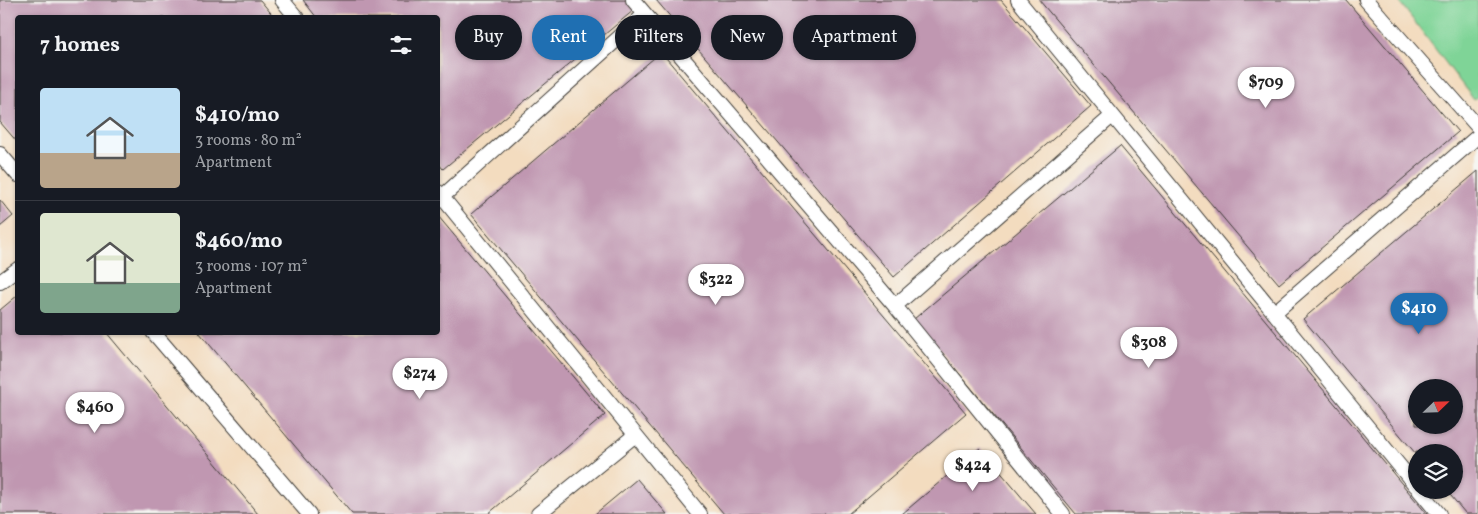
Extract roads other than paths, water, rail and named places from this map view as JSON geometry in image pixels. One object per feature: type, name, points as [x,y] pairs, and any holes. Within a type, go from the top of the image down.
[{"type":"lane","points":[[282,0],[294,15]]},
{"type":"lane","points":[[633,0],[644,15]]},
{"type":"lane","points":[[1018,0],[1408,476]]},
{"type":"lane","points":[[1366,0],[1478,127]]},
{"type":"lane","points":[[615,40],[440,194],[634,436],[700,514]]},
{"type":"lane","points":[[683,60],[895,306],[1063,514]]},
{"type":"lane","points":[[895,306],[1112,116]]},
{"type":"lane","points":[[1274,313],[1478,136]]},
{"type":"lane","points":[[0,154],[15,172]]},
{"type":"lane","points":[[0,282],[15,271]]},
{"type":"lane","points":[[156,335],[309,514]]},
{"type":"lane","points":[[538,514],[634,436]]},
{"type":"lane","points":[[1426,499],[1439,514]]}]
